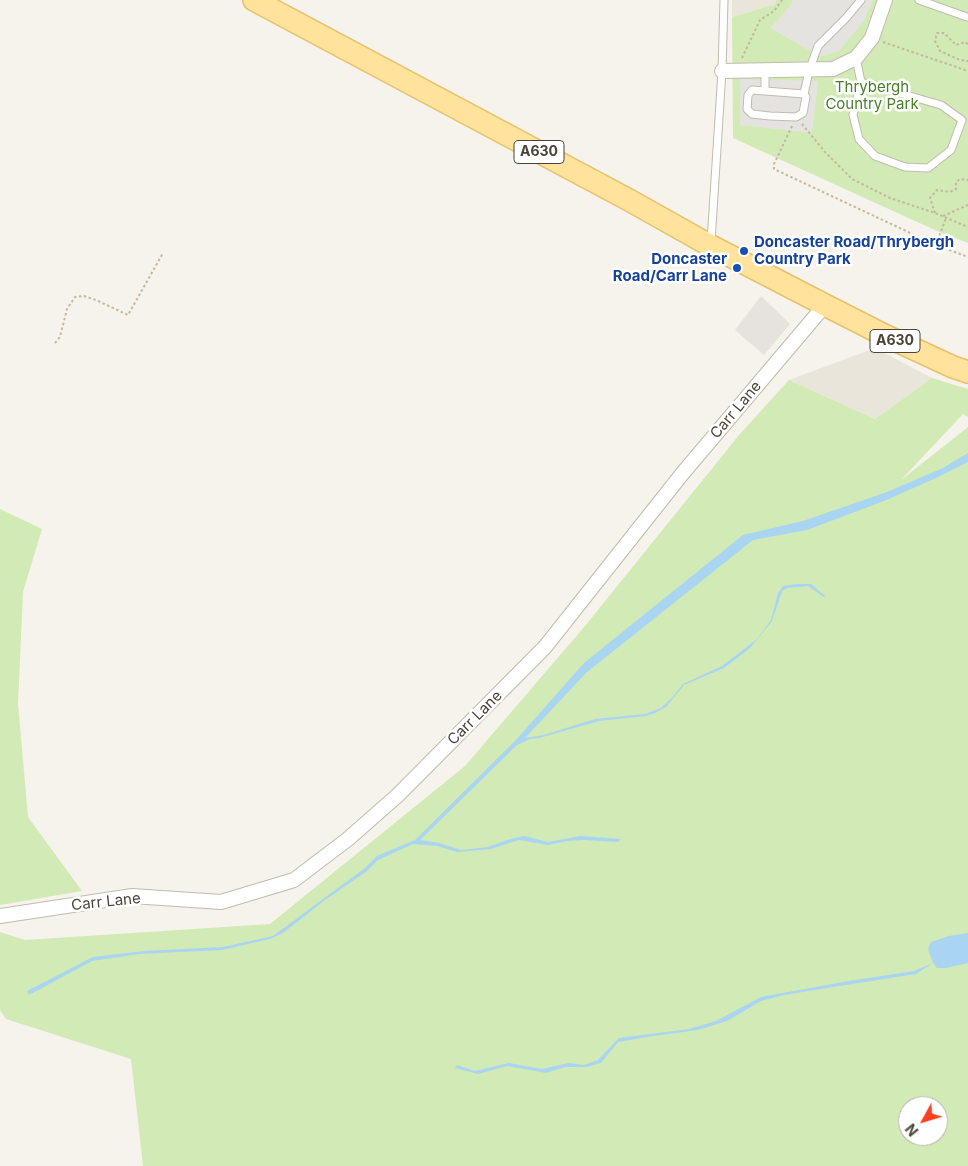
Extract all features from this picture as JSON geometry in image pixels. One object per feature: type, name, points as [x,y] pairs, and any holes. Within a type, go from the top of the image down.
[{"type":"main road","name":"A630","points":[[254,0],[824,305],[884,335],[968,372]]},
{"type":"street","points":[[722,71],[809,71],[833,69],[856,58],[872,38],[885,0]]},
{"type":"street","name":"Carr Lane","points":[[0,916],[132,896],[221,902],[294,880],[348,838],[398,795],[545,647],[682,474],[824,305]]},
{"type":"lane","points":[[711,246],[722,71],[724,0]]},
{"type":"lane","points":[[804,94],[752,90],[748,95],[747,109],[752,114],[796,117],[803,113],[806,97],[804,94],[809,71],[818,46],[861,0]]},
{"type":"lane","points":[[919,0],[967,17]]},
{"type":"lane","points":[[856,58],[861,82],[853,115],[859,139],[875,156],[906,167],[928,168],[951,150],[962,120],[941,105],[861,82]]},
{"type":"lane","points":[[765,71],[765,91]]},
{"type":"path","points":[[742,71],[742,57],[760,20],[774,11],[782,0]]},
{"type":"path","points":[[968,44],[965,42],[956,45],[944,34],[937,33],[935,41],[940,51],[960,60],[968,61]]},
{"type":"path","points":[[872,38],[968,71]]},
{"type":"path","points":[[968,227],[935,213],[890,198],[852,179],[825,152],[796,117],[774,164],[774,169],[936,245],[968,257]]},
{"type":"path","points":[[935,213],[930,198],[937,190],[950,192],[956,189],[956,182],[960,178],[968,180]]},
{"type":"path","points":[[942,216],[968,205]]},
{"type":"path","points":[[936,245],[946,218]]},
{"type":"path","points":[[55,344],[60,337],[67,309],[75,297],[84,296],[96,300],[128,315],[163,253]]},
{"type":"shaded area","points":[[732,0],[776,0],[776,4],[732,17]]},
{"type":"shaded area","points":[[793,0],[873,0],[864,21],[839,51],[820,57],[770,28]]},
{"type":"shaded area","points":[[740,79],[818,81],[812,133],[740,125]]},
{"type":"shaded area","points":[[761,296],[790,324],[764,355],[735,330]]},
{"type":"shaded area","points":[[875,348],[932,378],[875,419],[789,380]]},
{"type":"green space","name":"Thrybergh Country Park","points":[[776,0],[968,0],[968,243],[937,231],[733,138],[732,17],[776,4]]},
{"type":"green space","points":[[932,378],[968,389],[968,417],[963,414],[901,480],[968,427],[968,1166],[143,1166],[131,1059],[6,1019],[0,1010],[0,932],[25,940],[270,924],[465,766],[585,626],[739,435],[789,380],[875,419]]},
{"type":"green space","points":[[0,509],[42,529],[23,592],[18,704],[28,817],[82,891],[0,905]]},
{"type":"water","points":[[968,453],[968,462],[884,501],[807,530],[753,540],[587,672],[525,738],[544,735],[595,719],[645,714],[661,708],[683,684],[722,666],[757,639],[771,620],[778,593],[783,586],[811,584],[825,596],[808,586],[787,588],[782,591],[772,621],[750,648],[724,668],[684,685],[666,707],[655,713],[646,716],[599,721],[530,739],[517,745],[420,840],[439,843],[461,850],[488,847],[524,836],[548,842],[580,836],[621,839],[618,842],[584,840],[548,845],[519,840],[491,849],[457,852],[437,846],[413,844],[378,860],[367,871],[325,900],[283,933],[270,939],[222,950],[139,954],[92,961],[29,995],[27,991],[93,957],[144,951],[223,947],[273,936],[365,868],[377,856],[415,840],[516,740],[584,663],[743,535],[803,521],[887,492],[943,468]]},
{"type":"water","points":[[968,933],[968,963],[937,968],[928,949],[931,942],[949,936]]},
{"type":"water","points":[[933,963],[916,974],[784,995],[761,1001],[727,1021],[698,1030],[618,1042],[601,1063],[587,1067],[565,1067],[546,1073],[507,1066],[478,1074],[455,1068],[457,1065],[475,1071],[509,1063],[542,1069],[569,1063],[584,1065],[598,1060],[619,1038],[689,1029],[716,1021],[761,997],[914,971]]},
{"type":"place","name":"Doncaster Road/Thrybergh Country Park","points":[[744,251]]},
{"type":"place","name":"Doncaster Road/Carr Lane","points":[[737,268]]}]
